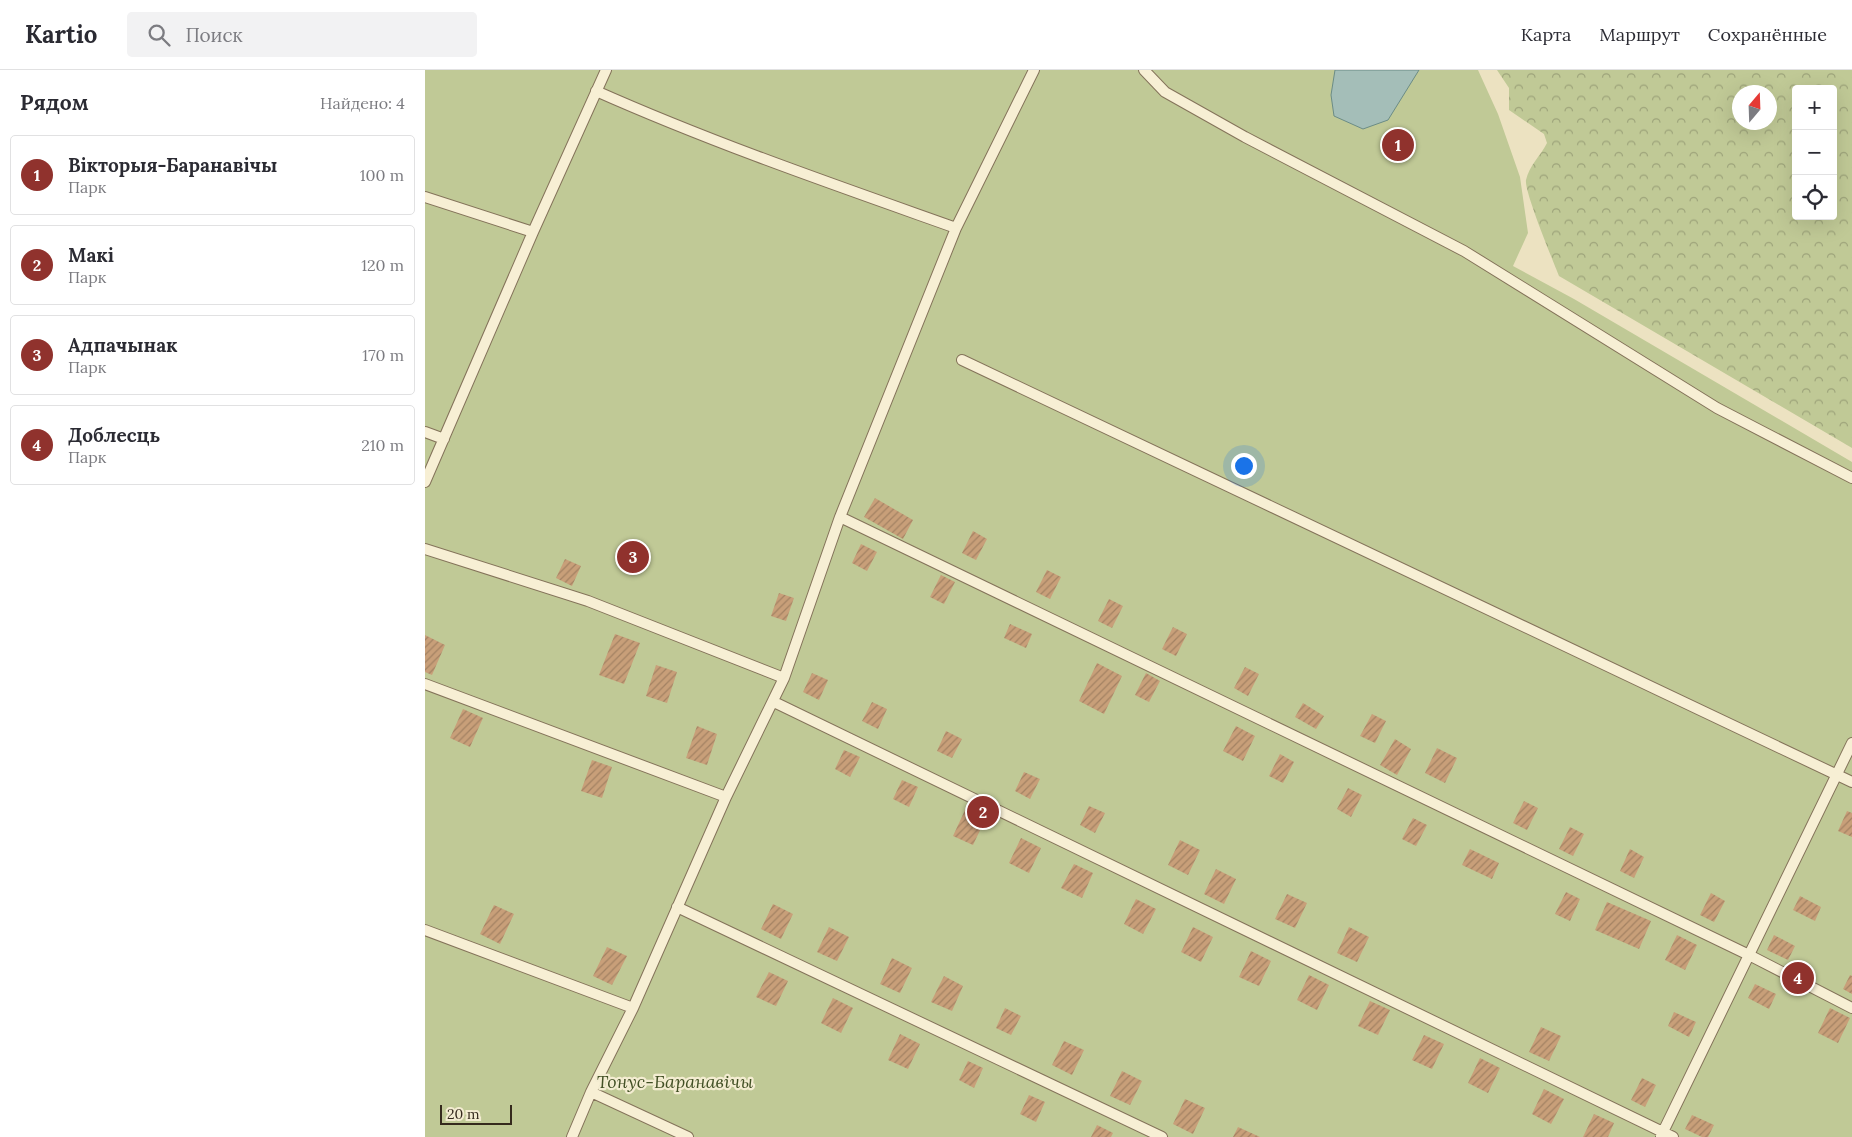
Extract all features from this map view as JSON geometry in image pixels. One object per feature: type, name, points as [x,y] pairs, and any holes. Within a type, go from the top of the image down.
[{"type":"lane","points":[[425,482],[533,232],[606,70]]},
{"type":"lane","points":[[572,1137],[591,1092],[633,1008],[726,797],[774,702],[840,517],[956,228],[1034,70]]},
{"type":"lane","points":[[1144,70],[1165,92],[1245,137],[1464,252],[1717,408],[1852,478]]},
{"type":"lane","points":[[596,91],[651,116],[956,228]]},
{"type":"lane","points":[[425,197],[533,232]]},
{"type":"lane","points":[[962,360],[1852,782]]},
{"type":"lane","points":[[425,432],[444,439]]},
{"type":"lane","points":[[840,517],[1749,955],[1852,1008]]},
{"type":"lane","points":[[425,549],[588,601],[784,678]]},
{"type":"lane","points":[[425,684],[726,797]]},
{"type":"lane","points":[[774,702],[1665,1135],[1749,955],[1852,743]]},
{"type":"lane","points":[[677,908],[1161,1137]]},
{"type":"lane","points":[[425,930],[633,1008]]},
{"type":"lane","points":[[591,1092],[688,1137]]},
{"type":"green space","name":"Тонус-Баранавічы","points":[[425,70],[1478,70],[1498,114],[1520,177],[1528,233],[1513,266],[1574,299],[1852,462],[1852,1137],[425,1137]]},
{"type":"green space","points":[[1497,70],[1852,70],[1852,448],[1559,276],[1529,198],[1526,180],[1547,143],[1544,134],[1509,110],[1509,88]]},
{"type":"water","points":[[1335,70],[1419,70],[1388,120],[1363,129],[1334,116],[1331,95]]},
{"type":"building","points":[[875,498],[913,520],[903,539],[864,517]]},
{"type":"building","points":[[973,531],[987,539],[976,560],[962,553]]},
{"type":"building","points":[[861,544],[877,552],[867,571],[852,563]]},
{"type":"building","points":[[565,559],[581,566],[572,586],[556,578]]},
{"type":"building","points":[[1047,570],[1061,577],[1050,599],[1036,592]]},
{"type":"building","points":[[941,575],[955,582],[944,604],[930,597]]},
{"type":"building","points":[[779,593],[794,598],[786,621],[771,616]]},
{"type":"building","points":[[1109,599],[1123,606],[1112,628],[1098,621]]},
{"type":"building","points":[[1010,624],[1032,634],[1026,648],[1004,638]]},
{"type":"building","points":[[1173,627],[1187,634],[1176,656],[1162,649]]},
{"type":"building","points":[[615,634],[640,643],[624,684],[599,675]]},
{"type":"building","points":[[425,635],[445,645],[432,675],[425,672]]},
{"type":"building","points":[[1097,663],[1122,676],[1104,714],[1079,701]]},
{"type":"building","points":[[656,665],[677,672],[667,703],[646,696]]},
{"type":"building","points":[[1245,667],[1259,674],[1248,696],[1234,688]]},
{"type":"building","points":[[812,673],[828,680],[819,700],[803,692]]},
{"type":"building","points":[[1146,673],[1160,681],[1149,702],[1135,695]]},
{"type":"building","points":[[872,702],[887,709],[878,729],[862,721]]},
{"type":"building","points":[[1303,703],[1324,716],[1316,729],[1295,717]]},
{"type":"building","points":[[463,709],[483,718],[470,747],[450,738]]},
{"type":"building","points":[[1372,714],[1386,721],[1375,743],[1360,736]]},
{"type":"building","points":[[697,726],[717,734],[707,765],[686,758]]},
{"type":"building","points":[[1236,726],[1255,736],[1243,761],[1223,751]]},
{"type":"building","points":[[946,731],[962,739],[952,758],[937,751]]},
{"type":"building","points":[[1395,739],[1411,749],[1397,775],[1380,765]]},
{"type":"building","points":[[1437,748],[1457,758],[1445,783],[1425,773]]},
{"type":"building","points":[[844,750],[860,757],[850,777],[835,769]]},
{"type":"building","points":[[1280,754],[1294,762],[1283,783],[1269,776]]},
{"type":"building","points":[[592,760],[612,767],[602,798],[581,791]]},
{"type":"building","points":[[1024,772],[1040,779],[1030,799],[1015,791]]},
{"type":"building","points":[[902,780],[918,787],[909,807],[893,799]]},
{"type":"building","points":[[1348,788],[1362,795],[1351,817],[1337,809]]},
{"type":"building","points":[[1524,801],[1538,808],[1527,830],[1513,823]]},
{"type":"building","points":[[1089,806],[1105,813],[1095,833],[1080,825]]},
{"type":"building","points":[[965,810],[985,820],[973,845],[953,836]]},
{"type":"building","points":[[1847,811],[1852,813],[1852,837],[1838,831]]},
{"type":"building","points":[[1413,818],[1427,825],[1416,846],[1402,839]]},
{"type":"building","points":[[1570,827],[1584,834],[1573,856],[1559,849]]},
{"type":"building","points":[[1021,838],[1041,848],[1029,873],[1009,863]]},
{"type":"building","points":[[1180,840],[1200,850],[1188,875],[1168,865]]},
{"type":"building","points":[[1470,849],[1499,863],[1492,879],[1462,865]]},
{"type":"building","points":[[1630,849],[1644,857],[1634,878],[1620,871]]},
{"type":"building","points":[[1074,864],[1093,873],[1082,898],[1061,888]]},
{"type":"building","points":[[1216,869],[1236,879],[1224,904],[1204,894]]},
{"type":"building","points":[[1566,892],[1580,899],[1570,921],[1555,914]]},
{"type":"building","points":[[1711,893],[1725,901],[1714,922],[1700,915]]},
{"type":"building","points":[[1287,894],[1307,903],[1295,928],[1275,919]]},
{"type":"building","points":[[1800,896],[1821,907],[1815,921],[1793,910]]},
{"type":"building","points":[[1136,899],[1156,909],[1143,934],[1124,924]]},
{"type":"building","points":[[1607,902],[1651,921],[1639,949],[1595,930]]},
{"type":"building","points":[[773,904],[793,914],[781,939],[761,929]]},
{"type":"building","points":[[494,905],[514,914],[500,944],[480,934]]},
{"type":"building","points":[[829,927],[849,937],[837,961],[817,952]]},
{"type":"building","points":[[1193,927],[1213,937],[1201,962],[1181,952]]},
{"type":"building","points":[[1349,927],[1369,937],[1357,962],[1337,953]]},
{"type":"building","points":[[1677,935],[1697,945],[1685,970],[1665,960]]},
{"type":"building","points":[[1774,935],[1795,946],[1788,960],[1767,950]]},
{"type":"building","points":[[607,947],[627,956],[612,985],[593,976]]},
{"type":"building","points":[[1251,951],[1271,961],[1259,986],[1239,977]]},
{"type":"building","points":[[892,958],[912,968],[900,993],[880,984]]},
{"type":"building","points":[[769,972],[788,981],[776,1006],[756,997]]},
{"type":"building","points":[[1309,975],[1329,985],[1317,1010],[1297,1000]]},
{"type":"building","points":[[1850,975],[1852,976],[1852,994],[1843,989]]},
{"type":"building","points":[[944,976],[963,986],[952,1011],[931,1002]]},
{"type":"building","points":[[1755,984],[1776,994],[1769,1009],[1748,998]]},
{"type":"building","points":[[833,998],[853,1008],[841,1033],[821,1023]]},
{"type":"building","points":[[1370,1001],[1390,1010],[1378,1035],[1358,1026]]},
{"type":"building","points":[[1005,1008],[1021,1016],[1011,1035],[996,1028]]},
{"type":"building","points":[[1830,1008],[1850,1018],[1838,1043],[1818,1033]]},
{"type":"building","points":[[1674,1012],[1696,1022],[1689,1037],[1668,1026]]},
{"type":"building","points":[[1541,1027],[1561,1036],[1549,1061],[1529,1052]]},
{"type":"building","points":[[900,1034],[920,1044],[908,1069],[888,1060]]},
{"type":"building","points":[[1424,1035],[1444,1044],[1432,1069],[1412,1060]]},
{"type":"building","points":[[1064,1041],[1084,1050],[1072,1075],[1052,1065]]},
{"type":"building","points":[[1480,1058],[1500,1068],[1488,1093],[1468,1083]]},
{"type":"building","points":[[968,1061],[983,1068],[974,1088],[959,1080]]},
{"type":"building","points":[[1122,1071],[1142,1081],[1130,1105],[1110,1096]]},
{"type":"building","points":[[1642,1078],[1656,1085],[1645,1107],[1631,1100]]},
{"type":"building","points":[[1544,1089],[1564,1099],[1551,1124],[1532,1114]]},
{"type":"building","points":[[1029,1095],[1045,1102],[1036,1122],[1020,1114]]},
{"type":"building","points":[[1185,1099],[1205,1108],[1193,1134],[1173,1124]]},
{"type":"building","points":[[1594,1114],[1614,1123],[1608,1137],[1583,1137]]},
{"type":"building","points":[[1692,1115],[1714,1125],[1708,1137],[1702,1137],[1685,1129]]},
{"type":"building","points":[[1097,1125],[1113,1133],[1111,1137],[1091,1137]]},
{"type":"building","points":[[1238,1127],[1260,1137],[1233,1137]]},
{"type":"place","name":"Вікторыя-Баранавічы","points":[[1398,145]]},
{"type":"place","name":"Адпачынак","points":[[633,557]]},
{"type":"place","name":"Макі","points":[[983,812]]},
{"type":"place","name":"Доблесць","points":[[1798,978]]}]
